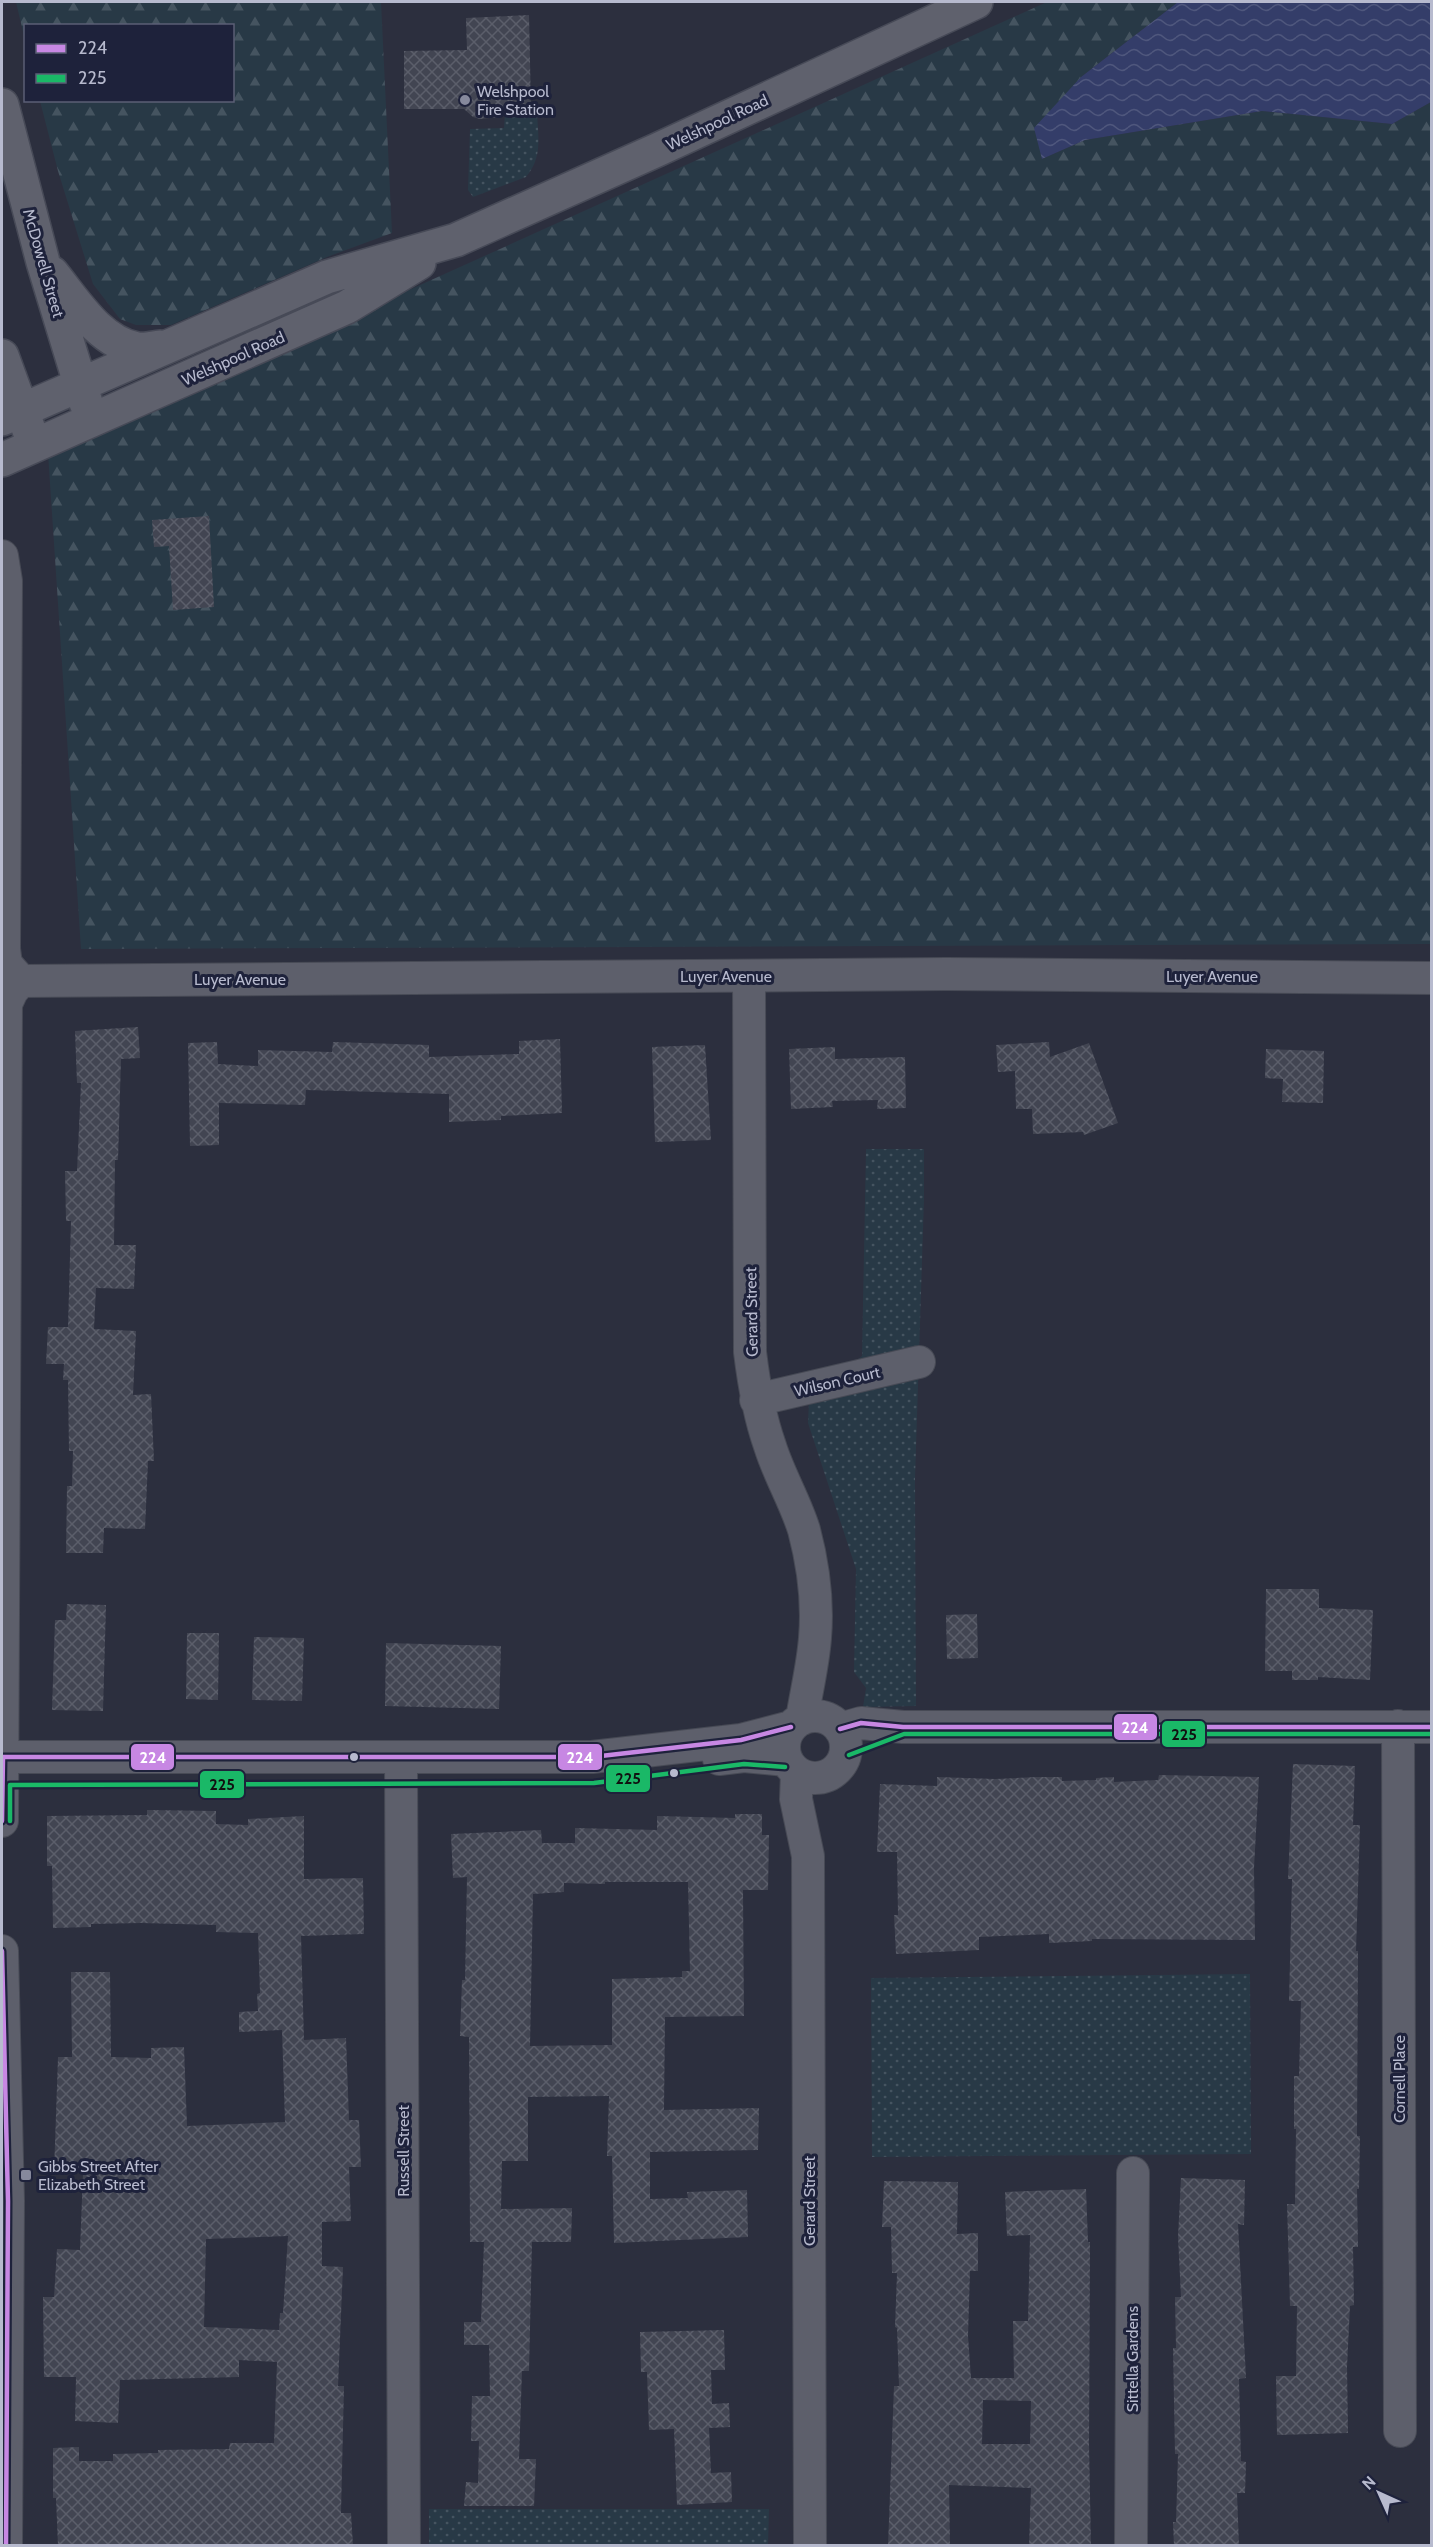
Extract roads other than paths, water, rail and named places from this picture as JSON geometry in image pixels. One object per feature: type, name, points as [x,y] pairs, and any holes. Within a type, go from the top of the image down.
[{"type":"main road","name":"Welshpool Road","points":[[2,460],[347,307],[456,240],[657,150],[976,2]]},
{"type":"main road","name":"McDowell Street","points":[[2,105],[43,262],[92,420]]},
{"type":"main road","name":"Welshpool Road","points":[[11,414],[327,277],[456,240]]},
{"type":"main road","points":[[43,262],[93,323],[122,345],[140,350],[162,347]]},
{"type":"main road","points":[[2,356],[11,414],[36,445]]},
{"type":"street","points":[[2,1821],[6,1004],[21,981],[6,964],[4,949],[4,569]]},
{"type":"street","name":"Luyer Avenue","points":[[21,981],[946,974],[1431,978]]},
{"type":"street","name":"Gerard Street","points":[[749,976],[750,1352],[756,1400],[770,1448],[790,1490],[804,1530],[815,1599],[815,1638],[797,1723]]},
{"type":"street","name":"Wilson Court","points":[[756,1400],[919,1362]]},
{"type":"street","name":"Gerard Street","points":[[815,1638],[840,1734]]},
{"type":"street","points":[[2,1767],[401,1767],[594,1776],[744,1756],[791,1766],[812,1778],[828,1775],[841,1764],[840,1734],[819,1717],[741,1740],[592,1757],[401,1767]]},
{"type":"street","points":[[791,1766],[784,1743],[797,1723]]},
{"type":"street","points":[[840,1734],[861,1723],[903,1726],[1431,1726]]},
{"type":"street","name":"Cornell Place","points":[[1398,1726],[1400,2431]]},
{"type":"street","name":"Gerard Street","points":[[791,1766],[808,1856],[810,2546]]},
{"type":"street","name":"Russell Street","points":[[401,1767],[404,2546]]},
{"type":"street","name":"Gerard Street","points":[[808,1856],[821,1793],[828,1775]]},
{"type":"street","points":[[2,1951],[8,2201],[6,2546]]},
{"type":"street","name":"Sittella Gardens","points":[[1131,2546],[1132,2173]]},
{"type":"water","points":[[1178,2],[1431,2],[1431,102],[1392,124],[1262,111],[1085,140],[1042,159],[1034,128],[1081,77]]},
{"type":"place","name":"Welshpool Fire Station","points":[[465,100]]},
{"type":"place","name":"Gibbs Street After Elizabeth Street","points":[[26,2175]]}]
